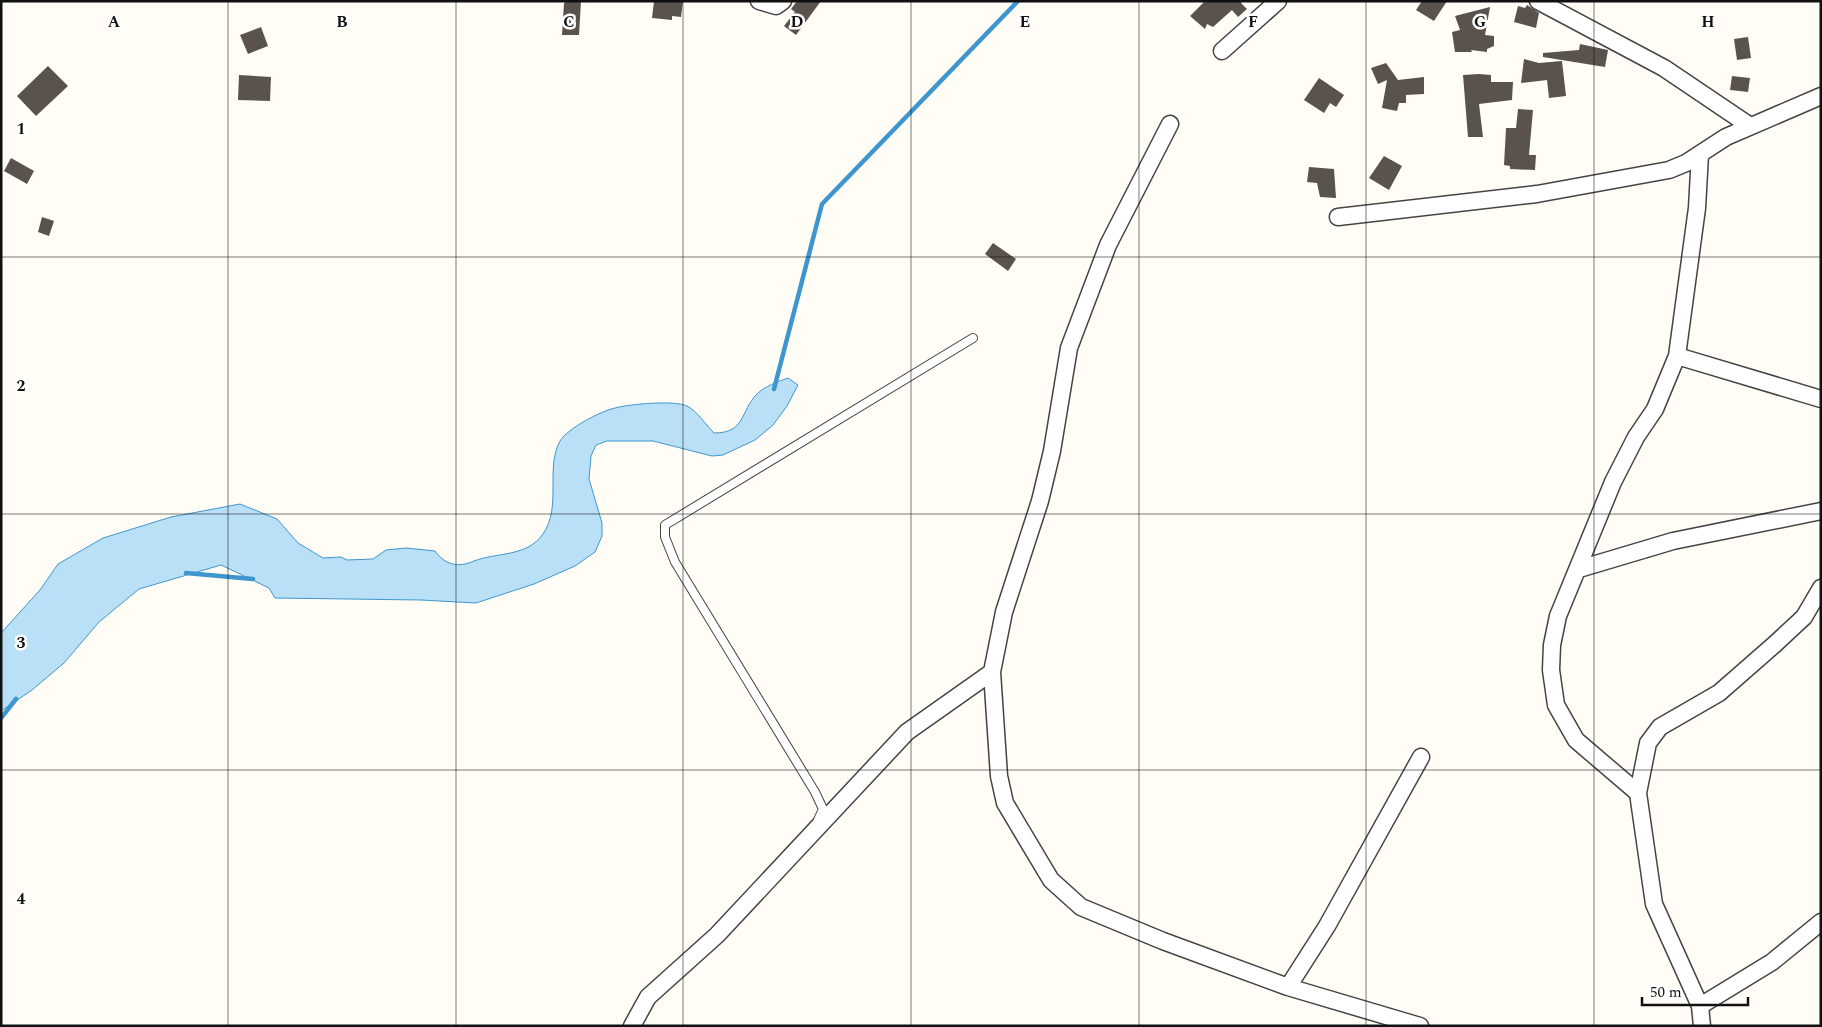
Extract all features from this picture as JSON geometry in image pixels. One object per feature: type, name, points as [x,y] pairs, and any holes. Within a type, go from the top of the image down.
[{"type":"street","points":[[759,1],[776,6],[783,1]]},
{"type":"street","points":[[1222,51],[1278,1]]},
{"type":"street","points":[[1538,1],[1664,68],[1750,126]]},
{"type":"street","points":[[1338,217],[1546,193],[1669,170],[1700,154],[1726,137],[1821,96]]},
{"type":"street","points":[[1170,124],[1108,245],[1069,348],[1050,459],[1030,537],[1004,612],[992,672],[999,776],[1006,803],[1051,880],[1081,907],[1163,941],[1288,987],[1420,1026]]},
{"type":"street","points":[[1638,793],[1576,740],[1556,705],[1551,670],[1552,645],[1558,616],[1613,482],[1636,437],[1655,409],[1677,356],[1696,208],[1700,154]]},
{"type":"street","points":[[1677,356],[1821,399]]},
{"type":"street","points":[[1578,569],[1673,541],[1821,511]]},
{"type":"street","points":[[1702,1026],[1700,1006],[1654,904],[1638,793],[1648,743],[1660,727],[1718,693],[1768,650],[1804,617],[1821,588]]},
{"type":"street","points":[[632,1026],[648,997],[717,935],[908,732],[992,672]]},
{"type":"street","points":[[1288,987],[1327,926],[1421,756]]},
{"type":"street","points":[[1700,1006],[1772,962],[1800,942],[1821,922]]},
{"type":"lane","points":[[813,831],[823,809],[815,792],[675,562],[665,537],[665,526],[973,338]]},
{"type":"water","points":[[788,378],[798,385],[787,406],[773,425],[755,440],[723,455],[712,456],[653,441],[607,441],[596,445],[591,456],[589,479],[602,523],[602,536],[595,552],[575,566],[534,584],[476,603],[421,600],[275,598],[269,588],[221,565],[139,589],[99,622],[64,663],[32,690],[1,711],[1,633],[40,590],[58,564],[103,538],[171,517],[240,504],[277,519],[298,543],[323,558],[341,557],[347,560],[373,559],[386,550],[406,548],[435,551],[443,559],[457,565],[512,553],[529,547],[543,534],[552,512],[554,463],[560,441],[570,431],[585,421],[609,410],[622,407],[652,403],[672,403],[691,408],[714,433],[724,432],[737,425],[760,391],[771,384]]},
{"type":"building","points":[[568,1],[581,1],[579,35],[562,35],[564,3]]},
{"type":"building","points":[[654,1],[683,1],[681,17],[672,16],[672,20],[652,18]]},
{"type":"building","points":[[797,1],[821,1],[796,35],[784,26],[795,12],[791,9]]},
{"type":"building","points":[[1205,1],[1242,1],[1241,3],[1247,9],[1238,17],[1232,10],[1213,27],[1207,24],[1205,29],[1190,16]]},
{"type":"building","points":[[1422,1],[1447,1],[1434,21],[1416,10]]},
{"type":"building","points":[[1527,5],[1539,13],[1536,28],[1514,22],[1518,6],[1525,8]]},
{"type":"building","points":[[1490,7],[1485,35],[1494,36],[1494,46],[1487,49],[1487,52],[1471,50],[1472,52],[1455,52],[1452,32],[1460,30],[1455,16]]},
{"type":"building","points":[[261,27],[268,46],[248,54],[240,35]]},
{"type":"building","points":[[1748,37],[1751,58],[1737,60],[1734,39]]},
{"type":"building","points":[[1580,44],[1608,50],[1605,67],[1543,57],[1543,53],[1579,50]]},
{"type":"building","points":[[1524,59],[1539,63],[1562,61],[1566,96],[1549,98],[1547,80],[1521,83]]},
{"type":"building","points":[[1386,63],[1398,80],[1424,77],[1424,94],[1406,95],[1406,103],[1399,103],[1397,111],[1382,108],[1387,80],[1378,84],[1371,68]]},
{"type":"building","points":[[48,66],[68,86],[36,116],[17,96]]},
{"type":"building","points":[[239,75],[271,77],[270,101],[238,100]]},
{"type":"building","points":[[1463,75],[1491,75],[1491,82],[1513,82],[1512,100],[1479,104],[1483,137],[1468,137]]},
{"type":"building","points":[[1732,76],[1750,78],[1748,92],[1730,90]]},
{"type":"building","points":[[1319,78],[1344,95],[1336,107],[1330,103],[1324,113],[1304,100]]},
{"type":"building","points":[[1518,109],[1533,110],[1529,155],[1536,155],[1535,170],[1510,169],[1510,166],[1504,165],[1506,128],[1516,128]]},
{"type":"building","points":[[1384,156],[1402,166],[1389,190],[1369,178]]},
{"type":"building","points":[[11,158],[34,171],[27,184],[4,171]]},
{"type":"building","points":[[1309,167],[1334,169],[1336,198],[1320,197],[1317,183],[1307,182]]},
{"type":"building","points":[[42,217],[54,221],[49,236],[38,232]]},
{"type":"building","points":[[993,243],[1016,259],[1008,271],[985,254]]},
{"type":"waterway","points":[[774,389],[822,204],[1018,1]]},
{"type":"waterway","points":[[186,573],[253,579]]},
{"type":"waterway","points":[[1,718],[16,699]]}]
